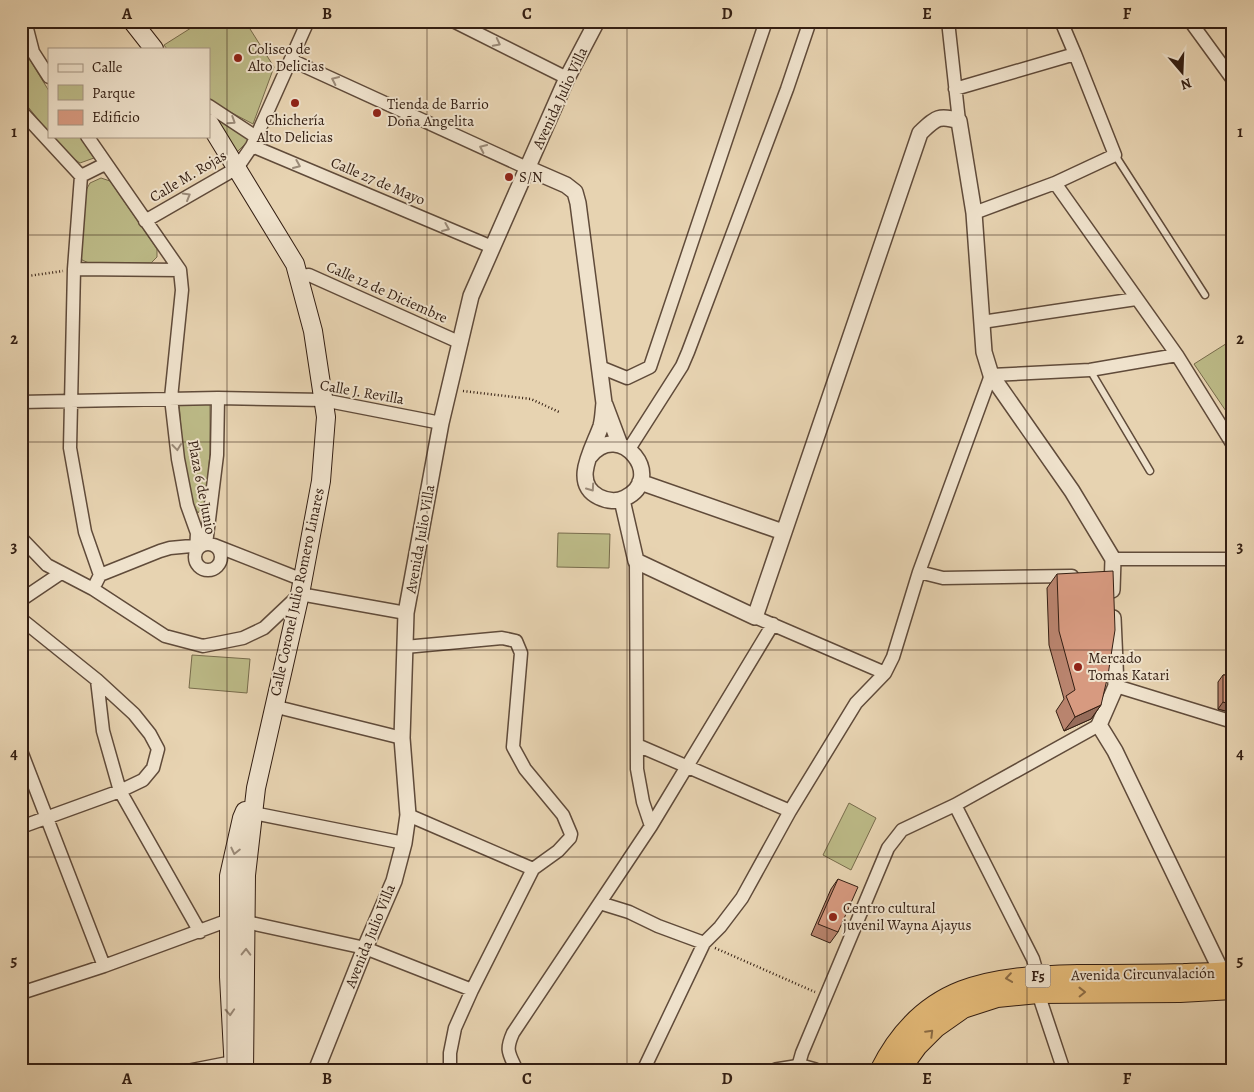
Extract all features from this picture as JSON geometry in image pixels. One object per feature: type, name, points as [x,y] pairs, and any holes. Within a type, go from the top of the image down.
[{"type":"highway","name":"Avenida Circunvalación","points":[[880,1071],[890,1052],[905,1031],[926,1012],[946,998],[973,986],[1007,978],[1038,984],[1230,983]]},
{"type":"highway","name":"Avenida Circunvalación","points":[[899,1071],[916,1046],[936,1027],[963,1008],[1038,984]]},
{"type":"main road","points":[[132,21],[153,48]]},
{"type":"main road","name":"Calle Coronel Julio Romero Linares","points":[[210,125],[295,264],[313,331],[326,417],[321,481],[302,587],[273,706],[256,788],[246,875],[229,976],[237,1068]]},
{"type":"main road","name":"Calle Coronel Julio Romero Linares","points":[[237,921],[229,876],[242,818],[256,788]]},
{"type":"street","points":[[25,21],[33,52],[48,74]]},
{"type":"street","name":"Calle M. Rojas","points":[[145,221],[237,168],[254,141],[308,21]]},
{"type":"street","points":[[453,21],[567,78]]},
{"type":"street","name":"Avenida Julio Villa","points":[[316,1071],[364,948],[394,881],[404,843],[408,815],[402,738],[406,613],[441,423],[471,296],[567,78],[597,21]]},
{"type":"street","points":[[600,367],[628,378],[650,367],[766,21]]},
{"type":"street","points":[[625,447],[682,366],[787,89],[810,21]]},
{"type":"street","points":[[948,21],[959,121],[974,213],[984,352],[990,375],[1072,491],[1113,559]]},
{"type":"street","points":[[974,213],[1055,183],[1114,155],[1075,54],[1060,21]]},
{"type":"street","points":[[1190,21],[1233,80]]},
{"type":"street","points":[[955,89],[1075,54]]},
{"type":"street","points":[[291,60],[566,185],[575,192],[604,403],[602,424],[584,469],[585,479],[589,488],[596,496],[604,500],[622,500],[636,490],[642,474],[641,465],[636,456],[625,447],[604,403]]},
{"type":"street","name":"Calle 27 de Mayo","points":[[210,107],[254,141],[492,247]]},
{"type":"street","points":[[21,111],[81,176],[74,270],[70,448],[85,532],[100,575]]},
{"type":"street","points":[[756,617],[783,532],[920,133],[933,120],[946,117],[959,121]]},
{"type":"street","points":[[88,138],[180,270]]},
{"type":"street","points":[[81,176],[105,164]]},
{"type":"street","points":[[1055,183],[1177,355],[1233,445]]},
{"type":"street","points":[[74,270],[180,270]]},
{"type":"street","name":"Plaza 6 de Junio","points":[[180,270],[182,290],[171,398],[178,459],[187,505],[203,547]]},
{"type":"street","name":"Calle 12 de Diciembre","points":[[298,276],[309,275],[461,342]]},
{"type":"street","points":[[982,322],[1136,299]]},
{"type":"street","points":[[990,375],[1090,370],[1177,355]]},
{"type":"street","points":[[643,1071],[704,943],[720,927],[742,898],[790,811],[856,702],[885,673],[893,657],[920,572],[990,375]]},
{"type":"street","name":"Calle J. Revilla","points":[[21,402],[171,398],[323,400],[441,423]]},
{"type":"street","name":"Plaza 6 de Junio","points":[[203,547],[216,455],[218,398]]},
{"type":"street","points":[[590,456],[601,446],[611,444],[625,447]]},
{"type":"street","points":[[640,482],[783,532]]},
{"type":"street","points":[[622,500],[636,560],[637,769],[643,802],[651,826]]},
{"type":"street","points":[[21,538],[47,565],[93,590],[165,636],[203,646],[243,638],[264,628],[302,587]]},
{"type":"street","points":[[203,547],[196,560],[200,567],[209,570],[237,554]]},
{"type":"street","points":[[203,547],[220,551],[220,563]]},
{"type":"street","points":[[93,590],[100,575],[160,551],[170,548],[203,547],[237,554],[302,587],[406,613]]},
{"type":"street","points":[[1113,559],[1233,560]]},
{"type":"street","points":[[798,1067],[890,843],[902,830],[955,805],[1099,725],[1116,686],[1107,575],[1113,559]]},
{"type":"street","points":[[636,560],[756,617],[885,673]]},
{"type":"street","points":[[920,572],[943,578],[1082,576]]},
{"type":"street","points":[[21,600],[61,573]]},
{"type":"street","points":[[21,619],[96,680],[134,714],[150,734],[158,749],[153,768],[143,780],[120,791],[21,827]]},
{"type":"street","points":[[517,1071],[509,1054],[508,1045],[513,1033],[651,826],[773,624]]},
{"type":"street","points":[[405,647],[502,638],[516,641],[521,653],[513,746],[525,768],[563,815],[570,834],[570,838],[558,851],[533,869],[455,1028],[450,1053],[450,1071]]},
{"type":"street","points":[[96,680],[103,731],[120,791],[200,932]]},
{"type":"street","points":[[1116,686],[1233,722]]},
{"type":"street","points":[[273,706],[402,738]]},
{"type":"street","points":[[1099,725],[1115,751],[1230,983]]},
{"type":"street","points":[[637,745],[790,811]]},
{"type":"street","points":[[21,751],[104,966]]},
{"type":"street","points":[[955,805],[1033,959],[1038,984],[1064,1071]]},
{"type":"street","points":[[253,813],[404,843]]},
{"type":"street","points":[[408,815],[533,869]]},
{"type":"street","points":[[600,903],[629,912],[658,926],[704,943]]},
{"type":"street","points":[[21,993],[237,921],[364,948],[472,990]]},
{"type":"street","points":[[776,1071],[798,1067],[814,1071]]},
{"type":"street","points":[[187,1071],[237,1068]]},
{"type":"lane","points":[[1114,155],[1205,295]]},
{"type":"lane","points":[[1090,370],[1150,471]]},
{"type":"path","points":[[21,277],[74,270]]},
{"type":"path","points":[[449,389],[531,399],[559,412]]},
{"type":"path","points":[[704,943],[826,996]]},
{"type":"green space","name":"Coliseo de Alto Delicias","points":[[202,21],[245,21],[274,67],[253,124],[215,104],[210,98],[210,48],[166,48],[164,45]]},
{"type":"green space","points":[[22,47],[48,89],[48,132],[21,98]]},
{"type":"green space","points":[[210,111],[250,139],[234,155],[210,118]]},
{"type":"green space","points":[[53,138],[80,138],[94,158],[80,163],[64,152]]},
{"type":"green space","points":[[101,178],[110,181],[157,249],[157,257],[151,263],[89,263],[82,260],[79,252],[85,192],[90,183]]},
{"type":"green space","points":[[1232,340],[1233,415],[1230,417],[1194,364]]},
{"type":"green space","points":[[179,403],[210,404],[210,453],[206,501],[198,513],[186,475]]},
{"type":"green space","points":[[558,533],[610,534],[609,568],[557,567]]},
{"type":"green space","points":[[192,655],[250,659],[247,693],[189,688]]},
{"type":"green space","points":[[849,803],[876,818],[851,870],[823,855]]},
{"type":"building","name":"Mercado Tomas Katari","points":[[1113,571],[1115,630],[1101,705],[1075,717],[1066,696],[1075,690],[1059,631],[1057,574]]},
{"type":"building","points":[[1223,675],[1233,675],[1233,705],[1223,702]]},
{"type":"building","points":[[838,879],[858,887],[838,932],[818,924]]},
{"type":"place","name":"Coliseo de Alto Delicias","points":[[238,58]]},
{"type":"place","name":"Chichería Alto Delicias","points":[[295,103]]},
{"type":"place","name":"Tienda de Barrio Doña Angelita","points":[[377,113]]},
{"type":"place","name":"S/N","points":[[509,177]]},
{"type":"place","name":"Mercado Tomas Katari","points":[[1078,667]]},
{"type":"place","name":"Centro cultural juvenil Wayna Ajayus","points":[[833,917]]}]
